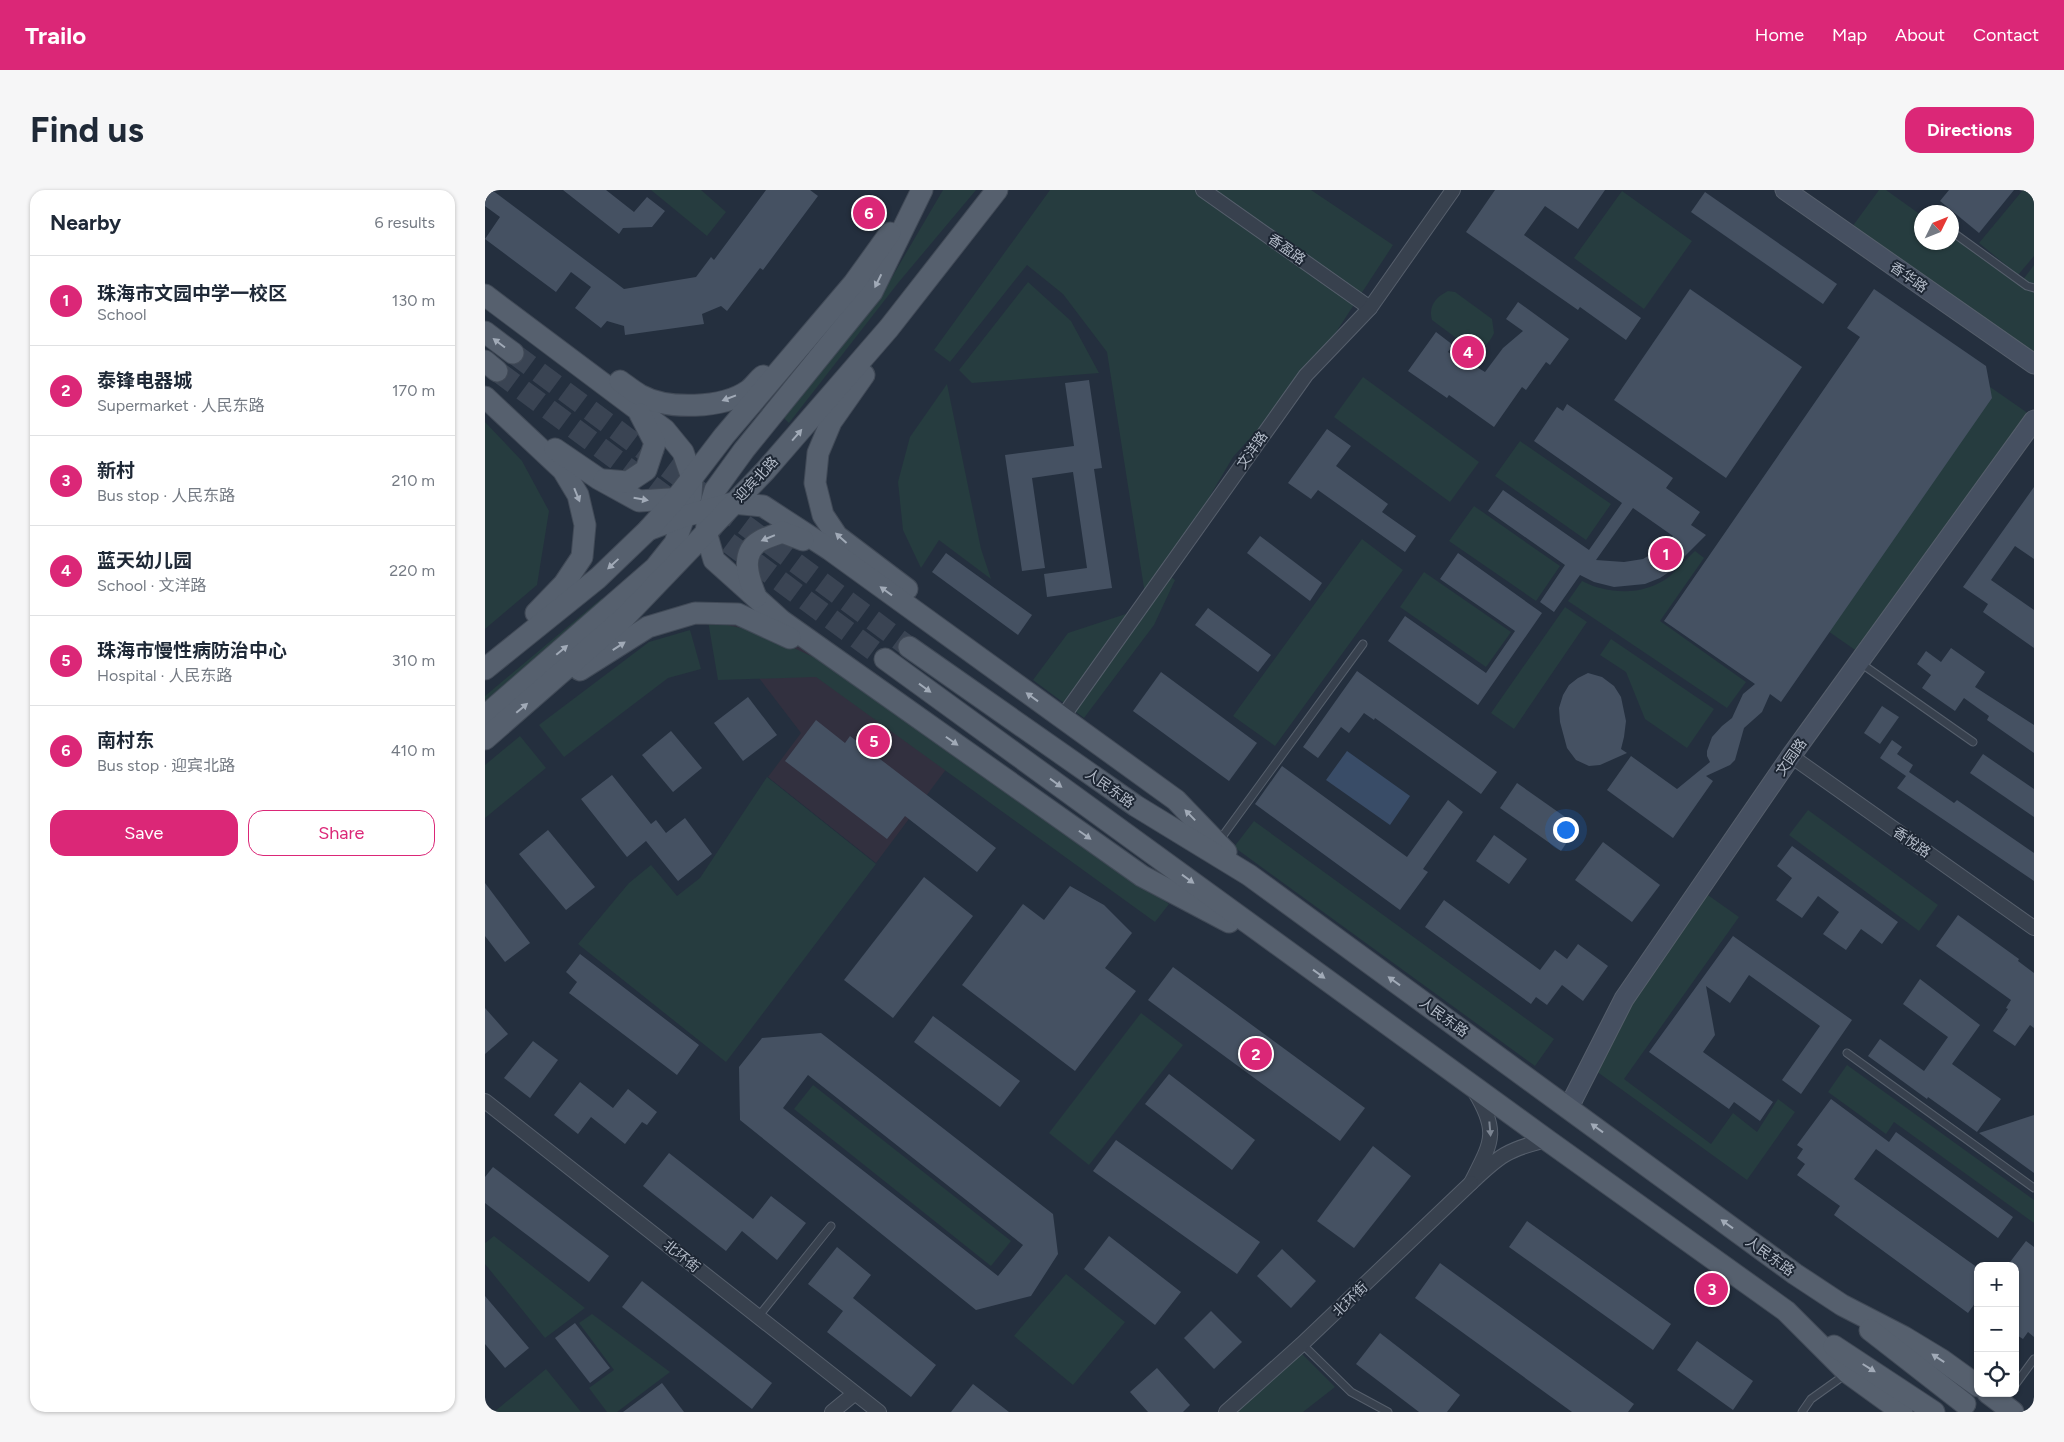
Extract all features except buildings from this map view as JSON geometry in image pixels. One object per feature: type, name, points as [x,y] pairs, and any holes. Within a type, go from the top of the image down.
[{"type":"main road","points":[[485,668],[597,578],[648,530],[686,498],[724,436],[854,283],[921,190]]},
{"type":"main road","points":[[921,190],[872,292],[744,450],[715,490],[709,510],[706,532],[714,560],[782,621],[1142,876],[1296,958]]},
{"type":"main road","name":"迎宾北路","points":[[485,739],[626,616],[765,471],[889,328],[997,190]]},
{"type":"main road","points":[[964,232],[831,422],[818,453],[815,483],[823,515],[837,536],[940,613],[983,662]]},
{"type":"main road","points":[[485,289],[533,318],[641,396],[672,405],[701,405],[726,400],[748,390],[854,283]]},
{"type":"main road","points":[[485,296],[665,430],[683,452],[686,498],[675,544],[655,568],[485,716]]},
{"type":"main road","points":[[485,332],[513,353]]},
{"type":"main road","points":[[485,396],[561,454],[599,479],[639,501],[686,498],[715,490],[765,471]]},
{"type":"main road","points":[[485,396],[563,470],[578,495],[585,525],[582,557],[564,584],[485,668]]},
{"type":"main road","points":[[599,479],[628,482],[646,470],[655,443],[638,411]]},
{"type":"main road","points":[[686,498],[709,510],[733,503],[763,506],[829,549],[1175,800],[1249,875]]},
{"type":"main road","points":[[757,599],[747,573],[749,553],[758,542],[782,532],[829,549]]},
{"type":"main road","points":[[546,687],[586,667],[648,627],[695,613],[738,614],[781,633],[857,674]]},
{"type":"main road","name":"人民东路","points":[[909,647],[1136,806],[1249,875],[1820,1291],[1912,1342],[1942,1360],[1974,1383]]},
{"type":"main road","name":"人民东路","points":[[885,659],[1785,1311],[1848,1373],[1902,1412]]},
{"type":"main road","points":[[1820,1291],[1965,1404]]},
{"type":"main road","points":[[1785,1311],[1841,1351],[1934,1412]]},
{"type":"street","name":"香盈路","points":[[1203,190],[1370,308]]},
{"type":"street","name":"文洋路","points":[[1062,718],[1306,375],[1370,308],[1453,190]]},
{"type":"street","name":"香华路","points":[[1785,190],[2034,364]]},
{"type":"street","name":"文园路","points":[[1569,1107],[1624,999],[1791,756],[2034,420]]},
{"type":"street","name":"香悅路","points":[[1791,756],[2034,928]]},
{"type":"street","name":"北环街","points":[[1471,1085],[1489,1119],[1491,1138],[1486,1153],[1471,1183]]},
{"type":"street","name":"北环街","points":[[485,1101],[879,1412]]},
{"type":"street","name":"北环街","points":[[1226,1412],[1302,1344],[1496,1159],[1529,1144],[1547,1140]]},
{"type":"street","points":[[833,1412],[854,1394]]},
{"type":"lane","points":[[1959,237],[2027,286],[2034,288]]},
{"type":"lane","points":[[1218,843],[1363,644]]},
{"type":"lane","points":[[1859,662],[1973,742]]},
{"type":"lane","points":[[1847,1053],[2034,1188]]},
{"type":"lane","points":[[758,1317],[831,1226]]},
{"type":"lane","points":[[1302,1344],[1351,1392],[1389,1412]]},
{"type":"lane","points":[[2019,1379],[2034,1359]]},
{"type":"lane","points":[[1802,1412],[1811,1399],[1848,1373]]},
{"type":"shaded area","points":[[710,614],[781,633],[962,748],[876,863],[768,777],[801,733]]},
{"type":"green space","points":[[651,190],[701,190],[726,212],[707,236]]},
{"type":"green space","points":[[943,190],[976,190],[898,283],[789,423],[784,418],[885,289]]},
{"type":"green space","points":[[1050,190],[1311,190],[1393,245],[1327,346],[1270,424],[1260,427],[1233,457],[1165,572],[1175,580],[1154,625],[1084,718],[1033,680],[1068,633],[1147,607],[1107,352],[1063,294],[1027,265],[950,362],[934,350]]},
{"type":"green space","points":[[1879,190],[1886,190],[1914,210],[1914,250],[1959,250],[1959,242],[2019,285],[2034,265],[2034,357],[1852,227]]},
{"type":"green space","points":[[2023,190],[2034,190],[2034,256],[2018,275],[1979,243]]},
{"type":"green space","points":[[1622,191],[1692,241],[1644,309],[1574,258]]},
{"type":"green space","points":[[1028,282],[1071,321],[1099,373],[972,383],[959,370]]},
{"type":"green space","points":[[1448,291],[1455,292],[1492,319],[1494,333],[1488,343],[1482,348],[1471,349],[1432,320],[1431,310],[1434,302]]},
{"type":"green space","points":[[1363,377],[1479,462],[1450,502],[1334,417]]},
{"type":"green space","points":[[1983,382],[2029,414],[1861,654],[1815,622]]},
{"type":"green space","points":[[947,384],[981,549],[991,579],[939,540],[921,568],[903,530],[898,482],[910,437]]},
{"type":"green space","points":[[485,422],[522,461],[549,511],[537,585],[485,629]]},
{"type":"green space","points":[[1520,441],[1611,504],[1586,540],[1495,476]]},
{"type":"green space","points":[[1474,506],[1560,566],[1536,601],[1449,541]]},
{"type":"green space","points":[[1362,539],[1403,570],[1275,746],[1233,716]]},
{"type":"green space","points":[[1695,551],[1704,558],[1660,621],[1746,682],[1727,708],[1568,601],[1582,581],[1593,586],[1615,591],[1638,590],[1660,583],[1670,576]]},
{"type":"green space","points":[[1424,572],[1511,632],[1486,667],[1400,607]]},
{"type":"green space","points":[[602,598],[603,604],[485,706],[485,696]]},
{"type":"green space","points":[[1565,607],[1587,622],[1514,729],[1491,713]]},
{"type":"green space","points":[[708,621],[760,632],[826,663],[1169,904],[1155,922],[816,677],[718,680]]},
{"type":"green space","points":[[690,630],[701,669],[668,678],[564,757],[539,725],[649,642]]},
{"type":"green space","points":[[1611,639],[1714,709],[1687,748],[1645,719],[1626,672],[1600,655]]},
{"type":"green space","points":[[520,736],[546,768],[485,818],[485,765]]},
{"type":"green space","points":[[767,777],[876,864],[726,1062],[578,944],[629,883],[651,865],[677,896],[700,878]]},
{"type":"green space","points":[[1808,810],[1938,905],[1919,931],[1789,835]]},
{"type":"green space","points":[[1254,821],[1554,1039],[1535,1066],[1234,847]]},
{"type":"green space","points":[[1705,893],[1739,917],[1624,1079],[1711,1144],[1733,1113],[1757,1132],[1778,1099],[1795,1112],[1747,1180],[1596,1071],[1631,1001]]},
{"type":"green space","points":[[1141,1013],[1183,1045],[1089,1165],[1049,1133]]},
{"type":"green space","points":[[1847,1065],[2034,1200],[2034,1223],[1894,1122],[1886,1134],[1828,1092]]},
{"type":"green space","points":[[813,1085],[1011,1241],[991,1266],[794,1109]]},
{"type":"green space","points":[[494,1236],[585,1308],[545,1338],[485,1264],[485,1243]]},
{"type":"green space","points":[[1066,1274],[1125,1322],[1073,1385],[1014,1336]]},
{"type":"green space","points":[[592,1314],[670,1372],[617,1412],[607,1412],[589,1388],[614,1370],[579,1323]]},
{"type":"green space","points":[[1300,1352],[1335,1387],[1303,1412],[1234,1412]]},
{"type":"green space","points":[[546,1369],[581,1412],[494,1412]]},
{"type":"water","points":[[1347,751],[1410,796],[1390,825],[1326,780]]},
{"type":"tunnel","points":[[513,353],[909,647]]},
{"type":"tunnel","points":[[497,371],[885,659]]},
{"type":"place","name":"南村东","points":[[869,213]]},
{"type":"place","name":"蓝天幼儿园","points":[[1468,352]]},
{"type":"place","name":"珠海市文园中学一校区","points":[[1666,554]]},
{"type":"place","name":"珠海市慢性病防治中心","points":[[874,741]]},
{"type":"place","name":"泰锋电器城","points":[[1256,1054]]},
{"type":"place","name":"新村","points":[[1712,1289]]}]
